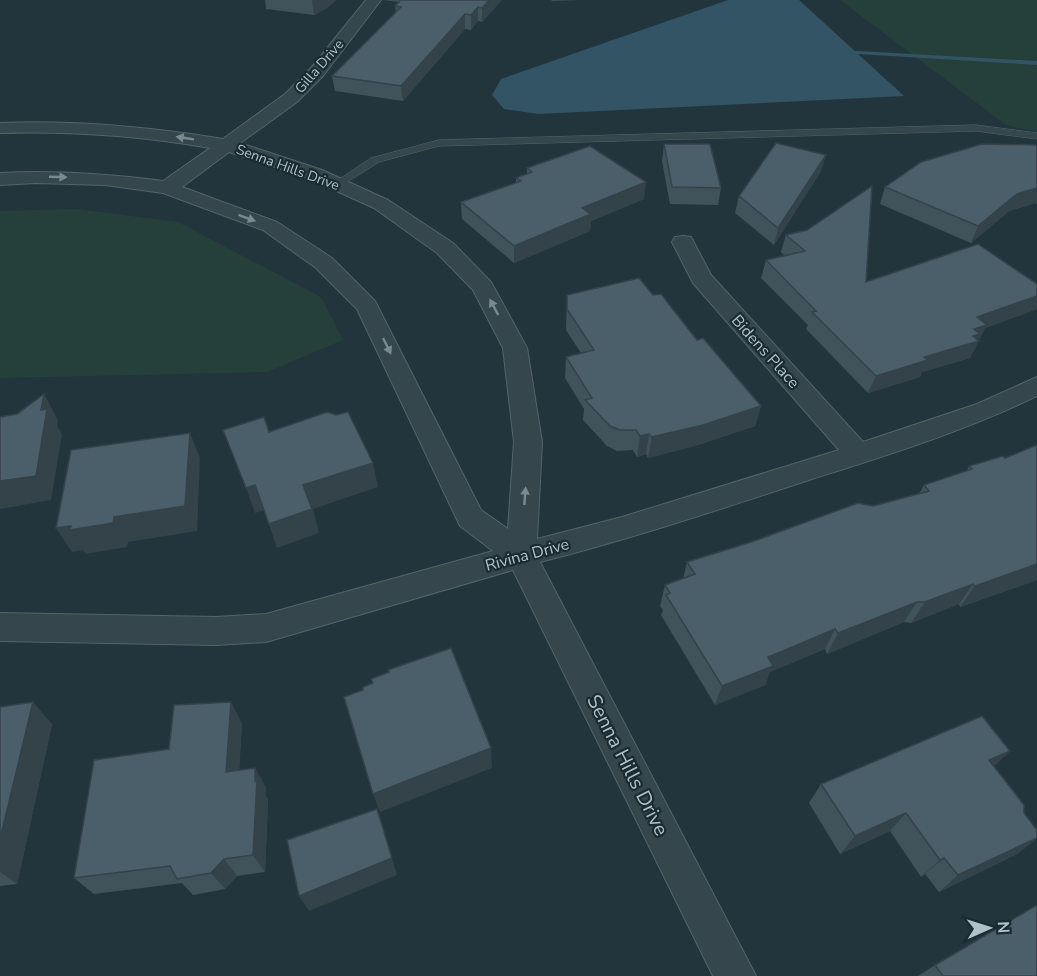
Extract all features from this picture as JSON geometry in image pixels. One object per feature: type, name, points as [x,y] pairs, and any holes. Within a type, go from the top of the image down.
[{"type":"street","name":"Gilla Drive","points":[[167,188],[298,91],[317,72],[374,0]]},
{"type":"street","name":"Senna Hills Drive","points":[[0,128],[35,127],[143,133],[227,145],[315,174],[381,204],[445,248],[483,287],[515,348],[528,442],[521,555]]},
{"type":"street","name":"Senna Hills Drive","points":[[0,179],[36,177],[105,179],[167,188],[270,226],[324,263],[367,306],[470,518],[521,555],[735,976]]},
{"type":"street","name":"Bidens Place","points":[[683,242],[701,278],[858,454]]},
{"type":"street","name":"Rivina Drive","points":[[0,627],[216,631],[266,627],[622,529],[858,454],[986,410],[1037,386]]},
{"type":"lane","points":[[337,184],[375,160],[439,143],[976,128],[1037,136]]},
{"type":"green space","points":[[840,0],[1037,0],[1037,132],[1006,125]]},
{"type":"green space","points":[[76,209],[178,222],[321,297],[343,340],[267,372],[0,378],[0,211]]},
{"type":"water","points":[[728,0],[799,0],[904,96],[538,114],[504,109],[492,95],[501,79]]},
{"type":"building","points":[[401,0],[489,0],[471,15],[465,14],[401,86],[332,76],[401,7],[395,6]]},
{"type":"building","points":[[776,143],[826,155],[778,228],[739,196]]},
{"type":"building","points":[[664,144],[710,144],[721,188],[672,187]]},
{"type":"building","points":[[982,144],[1037,145],[1037,188],[1017,194],[978,226],[885,187],[921,162]]},
{"type":"building","points":[[590,146],[646,182],[582,208],[591,214],[514,246],[461,202],[521,181],[516,178],[532,172],[527,168]]},
{"type":"building","points":[[872,186],[866,282],[978,244],[1037,284],[1037,296],[977,317],[987,325],[974,329],[980,334],[973,336],[979,341],[924,357],[928,360],[876,376],[812,312],[816,311],[766,260],[805,251],[786,235],[807,230]]},
{"type":"building","points":[[639,278],[653,295],[661,294],[697,340],[703,338],[761,406],[703,425],[652,437],[649,434],[640,436],[636,430],[620,430],[610,426],[585,400],[592,398],[566,357],[594,350],[567,309],[567,295]]},
{"type":"building","points":[[44,394],[41,410],[47,409],[36,476],[0,481],[0,417],[17,414]]},
{"type":"building","points":[[327,412],[336,415],[348,412],[373,463],[303,485],[312,509],[269,524],[255,485],[246,488],[223,430],[264,417],[269,432]]},
{"type":"building","points":[[190,433],[185,506],[114,517],[113,523],[70,530],[71,526],[56,528],[71,450]]},
{"type":"building","points":[[1037,445],[1037,564],[925,602],[917,602],[838,633],[835,629],[768,657],[773,666],[722,686],[666,595],[670,593],[665,585],[695,574],[687,562],[754,541],[858,503],[873,506],[929,491],[924,485],[972,469],[969,466],[1003,456],[1005,458]]},
{"type":"building","points":[[451,648],[491,748],[373,794],[344,697],[363,690],[363,687],[373,683],[371,679],[389,672],[388,670]]},
{"type":"building","points":[[33,702],[0,839],[0,707]]},
{"type":"building","points":[[231,702],[226,772],[255,768],[255,781],[257,781],[253,855],[224,859],[211,873],[177,879],[170,866],[74,878],[94,760],[169,749],[174,705]]},
{"type":"building","points":[[982,716],[1010,751],[989,760],[1024,805],[1024,813],[1037,830],[1037,838],[958,875],[944,858],[940,860],[906,813],[855,836],[821,784]]},
{"type":"building","points":[[377,809],[392,858],[299,896],[287,840]]},
{"type":"building","points":[[1037,905],[1037,976],[943,976],[935,965]]},
{"type":"waterway","points":[[842,51],[1037,63]]}]
